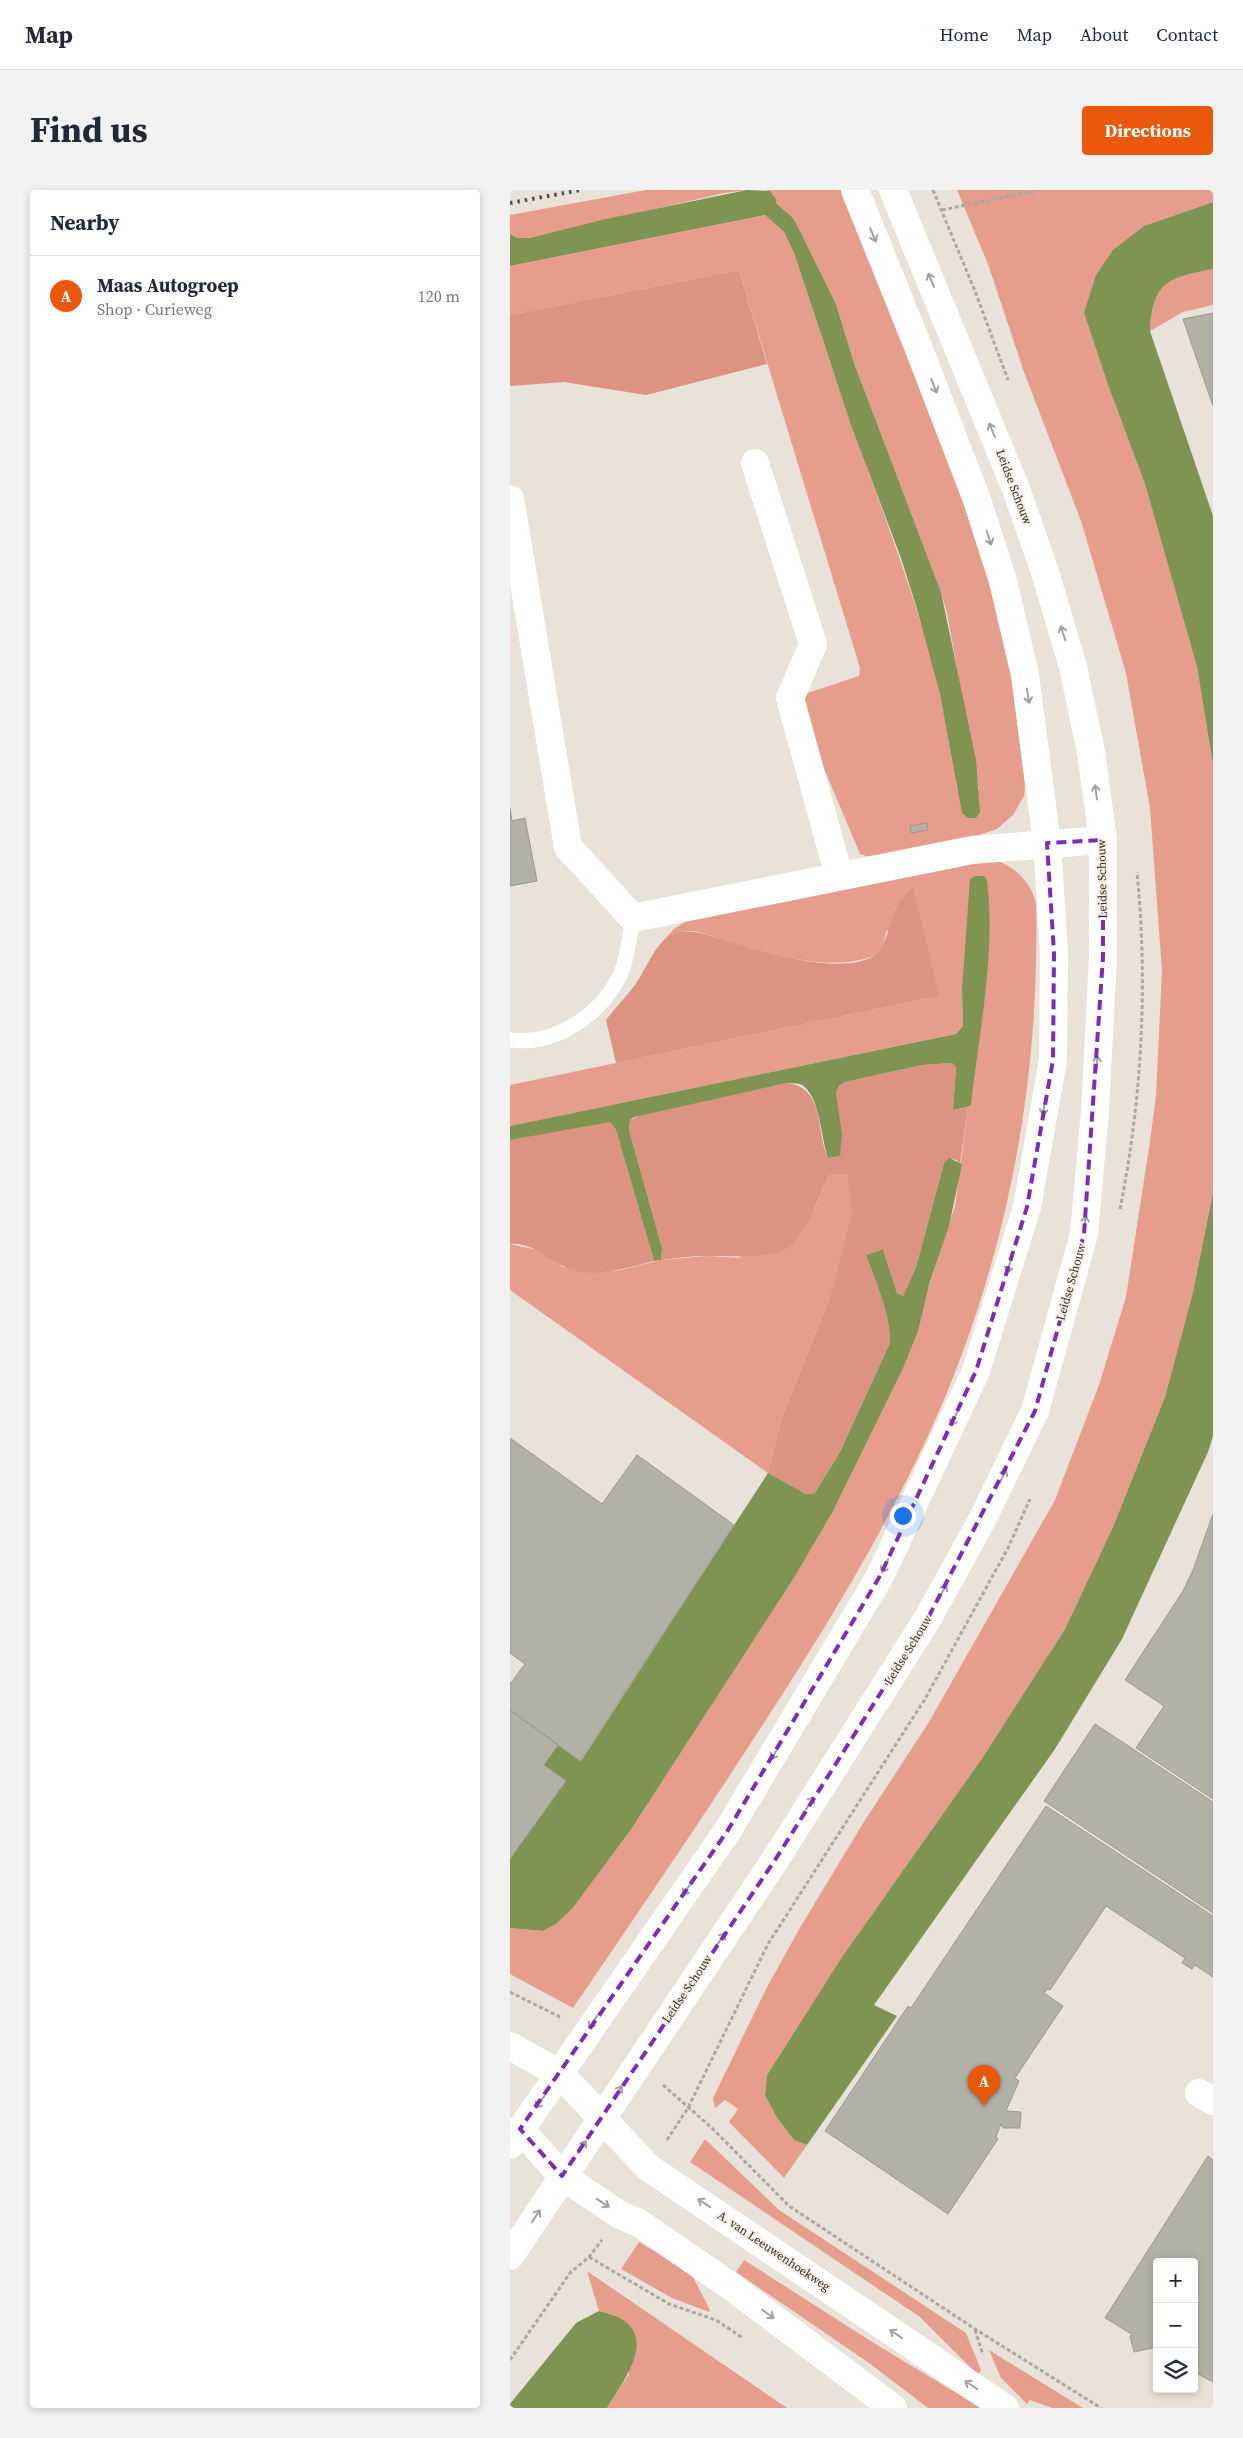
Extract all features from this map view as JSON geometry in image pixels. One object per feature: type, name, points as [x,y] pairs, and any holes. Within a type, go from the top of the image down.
[{"type":"main road","points":[[854,190],[919,348],[977,500],[1003,582],[1025,675],[1047,843],[1054,953],[1052,1060],[1027,1208],[976,1371],[876,1585],[728,1830],[586,2033],[560,2074],[513,2131],[562,2176],[620,2215],[638,2223],[729,2285],[893,2408]]},
{"type":"main road","name":"Leidse Schouw","points":[[510,2256],[774,1860],[928,1618],[982,1520],[1035,1411],[1084,1234],[1095,1112],[1102,957],[1102,840],[1091,752],[1074,667],[1045,572],[1016,489],[893,190]]},
{"type":"main road","points":[[755,463],[813,644],[790,698],[838,876]]},
{"type":"main road","points":[[510,499],[568,847],[633,918],[972,850],[1102,840]]},
{"type":"main road","name":"A. van Leeuwenhoekweg","points":[[510,2046],[560,2074],[649,2168],[749,2233],[1005,2408]]},
{"type":"lane","points":[[510,1040],[523,1042],[559,1034],[598,1008],[620,974],[633,918]]},
{"type":"path","points":[[942,210],[1039,190]]},
{"type":"path","points":[[510,1992],[549,2010],[586,2033]]},
{"type":"path","points":[[688,2108],[712,2128],[789,2206],[975,2330],[1101,2408]]},
{"type":"path","points":[[589,2257],[669,2304],[716,2320]]},
{"type":"highlighted area","points":[[1103,840],[1103,957],[1084,1234],[1035,1411],[928,1618],[775,1860],[562,2176],[520,2129],[728,1830],[880,1576],[976,1371],[1027,1207],[1053,1060],[1054,953],[1047,843]]},
{"type":"shaded area","points":[[646,190],[748,190],[724,193],[530,238],[517,238],[510,234],[510,215]]},
{"type":"shaded area","points":[[747,190],[770,191],[776,199],[776,203],[793,218],[836,304],[854,363],[941,592],[976,760],[980,812],[976,818],[968,818],[962,813],[940,694],[917,609],[901,558],[851,425],[794,253],[784,232],[765,215],[510,266],[510,234],[517,238],[530,238],[606,219]]},
{"type":"shaded area","points":[[766,190],[842,190],[944,439],[1007,641],[1025,786],[1024,796],[1013,815],[997,829],[970,838],[872,858],[860,854],[804,721],[803,701],[808,693],[859,676],[860,668],[739,270],[510,315],[510,266],[765,215],[784,232],[794,253],[915,604],[941,695],[957,789],[979,790],[947,613],[941,592],[854,363],[836,304],[793,218],[776,203],[773,195]]},
{"type":"shaded area","points":[[957,190],[1213,190],[1213,202],[1144,226],[1084,313],[1108,385],[1145,484],[1197,667],[1213,765],[1213,1193],[1193,1292],[1165,1397],[1113,1527],[1065,1629],[983,1757],[842,1957],[767,2075],[765,2096],[778,2119],[794,2140],[807,2145],[784,2178],[729,2122],[738,2109],[725,2100],[715,2108],[713,2098],[767,1987],[801,1926],[862,1825],[929,1722],[1055,1500],[1099,1385],[1126,1297],[1156,1096],[1162,971],[1150,808],[1126,673],[1081,521],[1024,372],[988,264]]},
{"type":"shaded area","points":[[1213,202],[1213,269],[1184,276],[1165,285],[1159,292],[1155,302],[1150,331],[1213,516],[1213,765],[1197,667],[1145,484],[1108,385],[1084,313],[1096,275],[1113,250],[1144,226]]},
{"type":"shaded area","points":[[1213,269],[1213,305],[1183,312],[1150,331],[1155,302],[1159,292],[1165,285],[1184,276]]},
{"type":"shaded area","points":[[739,270],[767,364],[646,395],[564,382],[510,386],[510,315]]},
{"type":"shaded area","points":[[997,860],[1017,872],[1027,882],[1036,903],[1033,1029],[1017,1154],[1004,1215],[969,1335],[946,1395],[926,1439],[860,1568],[784,1692],[573,2008],[510,1974],[510,1928],[543,1931],[556,1924],[572,1909],[630,1831],[794,1578],[832,1513],[901,1373],[955,1206],[968,1107],[971,1106],[985,990],[988,888],[965,972],[962,989],[963,1026],[956,1034],[510,1126],[510,1085],[939,996],[887,930],[883,944],[876,955],[842,962],[823,962],[785,957],[731,943],[695,931],[679,933],[662,942],[675,928],[690,919],[970,861]]},
{"type":"shaded area","points":[[975,876],[984,876],[987,880],[989,935],[985,993],[971,1106],[953,1110],[956,1067],[952,1063],[922,1065],[845,1082],[839,1086],[836,1093],[842,1135],[840,1156],[828,1158],[816,1106],[807,1089],[800,1084],[787,1083],[634,1117],[630,1120],[629,1130],[662,1248],[661,1260],[654,1261],[616,1130],[610,1122],[510,1140],[510,1126],[956,1034],[963,1026],[962,989],[970,879]]},
{"type":"shaded area","points":[[913,887],[939,996],[616,1063],[606,1020],[635,985],[659,945],[670,936],[686,931],[695,932],[768,953],[806,961],[844,964],[860,961],[874,956],[882,947],[898,904]]},
{"type":"shaded area","points":[[952,1063],[956,1067],[953,1110],[968,1107],[960,1163],[954,1159],[944,1163],[916,1267],[903,1296],[897,1293],[883,1249],[866,1255],[888,1320],[890,1343],[839,1454],[814,1494],[806,1494],[768,1473],[781,1420],[830,1297],[852,1213],[847,1174],[829,1175],[814,1210],[799,1236],[786,1249],[765,1255],[701,1256],[661,1260],[662,1248],[629,1130],[630,1120],[642,1114],[661,1109],[787,1083],[799,1086],[808,1093],[814,1102],[828,1158],[840,1156],[836,1093],[839,1086],[845,1082],[922,1065]]},
{"type":"shaded area","points":[[605,1121],[610,1122],[616,1130],[654,1261],[608,1271],[585,1272],[556,1263],[525,1245],[510,1244],[510,1140]]},
{"type":"shaded area","points":[[949,1158],[962,1164],[949,1226],[929,1285],[918,1331],[901,1373],[832,1513],[794,1578],[630,1831],[572,1909],[556,1924],[543,1931],[510,1928],[510,1859],[566,1781],[544,1765],[558,1745],[581,1761],[768,1473],[806,1494],[814,1494],[839,1454],[890,1343],[885,1309],[866,1255],[883,1249],[897,1293],[903,1296],[916,1267],[944,1163]]},
{"type":"shaded area","points":[[847,1173],[853,1213],[830,1297],[781,1420],[768,1473],[510,1290],[510,1244],[538,1250],[563,1267],[616,1271],[661,1260],[708,1256],[738,1258],[814,1210],[829,1175]]},
{"type":"shaded area","points":[[1213,1193],[1213,1436],[1208,1452],[1122,1639],[1055,1749],[874,2005],[897,2016],[807,2145],[794,2140],[778,2119],[765,2096],[767,2075],[842,1957],[983,1757],[1065,1629],[1113,1527],[1165,1397],[1193,1292]]},
{"type":"shaded area","points":[[705,2139],[779,2210],[966,2333],[981,2370],[978,2375],[920,2317],[690,2162]]},
{"type":"shaded area","points":[[639,2242],[691,2273],[710,2310],[709,2312],[672,2298],[621,2269]]},
{"type":"shaded area","points":[[744,2260],[869,2340],[981,2408],[928,2408],[869,2363],[736,2272]]},
{"type":"shaded area","points":[[587,2271],[787,2408],[607,2408],[629,2374],[612,2314],[599,2311]]},
{"type":"shaded area","points":[[599,2311],[619,2318],[631,2327],[636,2338],[636,2351],[632,2365],[607,2408],[510,2408],[510,2404],[576,2323]]},
{"type":"shaded area","points":[[989,2350],[1083,2408],[1052,2408],[1030,2400],[1027,2404],[1001,2378]]},
{"type":"building","points":[[1213,313],[1213,406],[1183,319]]},
{"type":"building","points":[[510,808],[512,821],[525,818],[537,881],[510,886]]},
{"type":"building","points":[[927,823],[928,830],[911,833],[910,826]]},
{"type":"building","points":[[510,1438],[602,1504],[637,1455],[734,1525],[580,1761],[510,1710],[510,1684],[525,1664],[510,1653]]},
{"type":"building","points":[[1213,1514],[1213,1799],[1136,1748],[1164,1706],[1125,1680],[1183,1591],[1193,1570]]},
{"type":"building","points":[[510,1710],[558,1745],[544,1765],[566,1781],[510,1859]]},
{"type":"building","points":[[1095,1724],[1213,1802],[1213,1913],[1044,1801]]},
{"type":"building","points":[[1046,1806],[1213,1916],[1213,1977],[1195,1965],[1192,1969],[1182,1963],[1185,1958],[1106,1906],[1050,1990],[1048,1989],[1044,1993],[1063,2006],[1015,2078],[1019,2081],[1006,2111],[1021,2112],[1020,2128],[1003,2128],[1001,2124],[996,2137],[998,2139],[948,2214],[825,2131],[908,2006],[911,2008]]},
{"type":"building","points":[[1208,2156],[1213,2160],[1213,2382],[1198,2374],[1198,2258],[1153,2258],[1153,2348],[1134,2352],[1130,2336],[1133,2335],[1105,2318]]},
{"type":"railway","points":[[510,203],[581,190]]},
{"type":"place","name":"Maas Autogroep","points":[[984,2106]]}]
